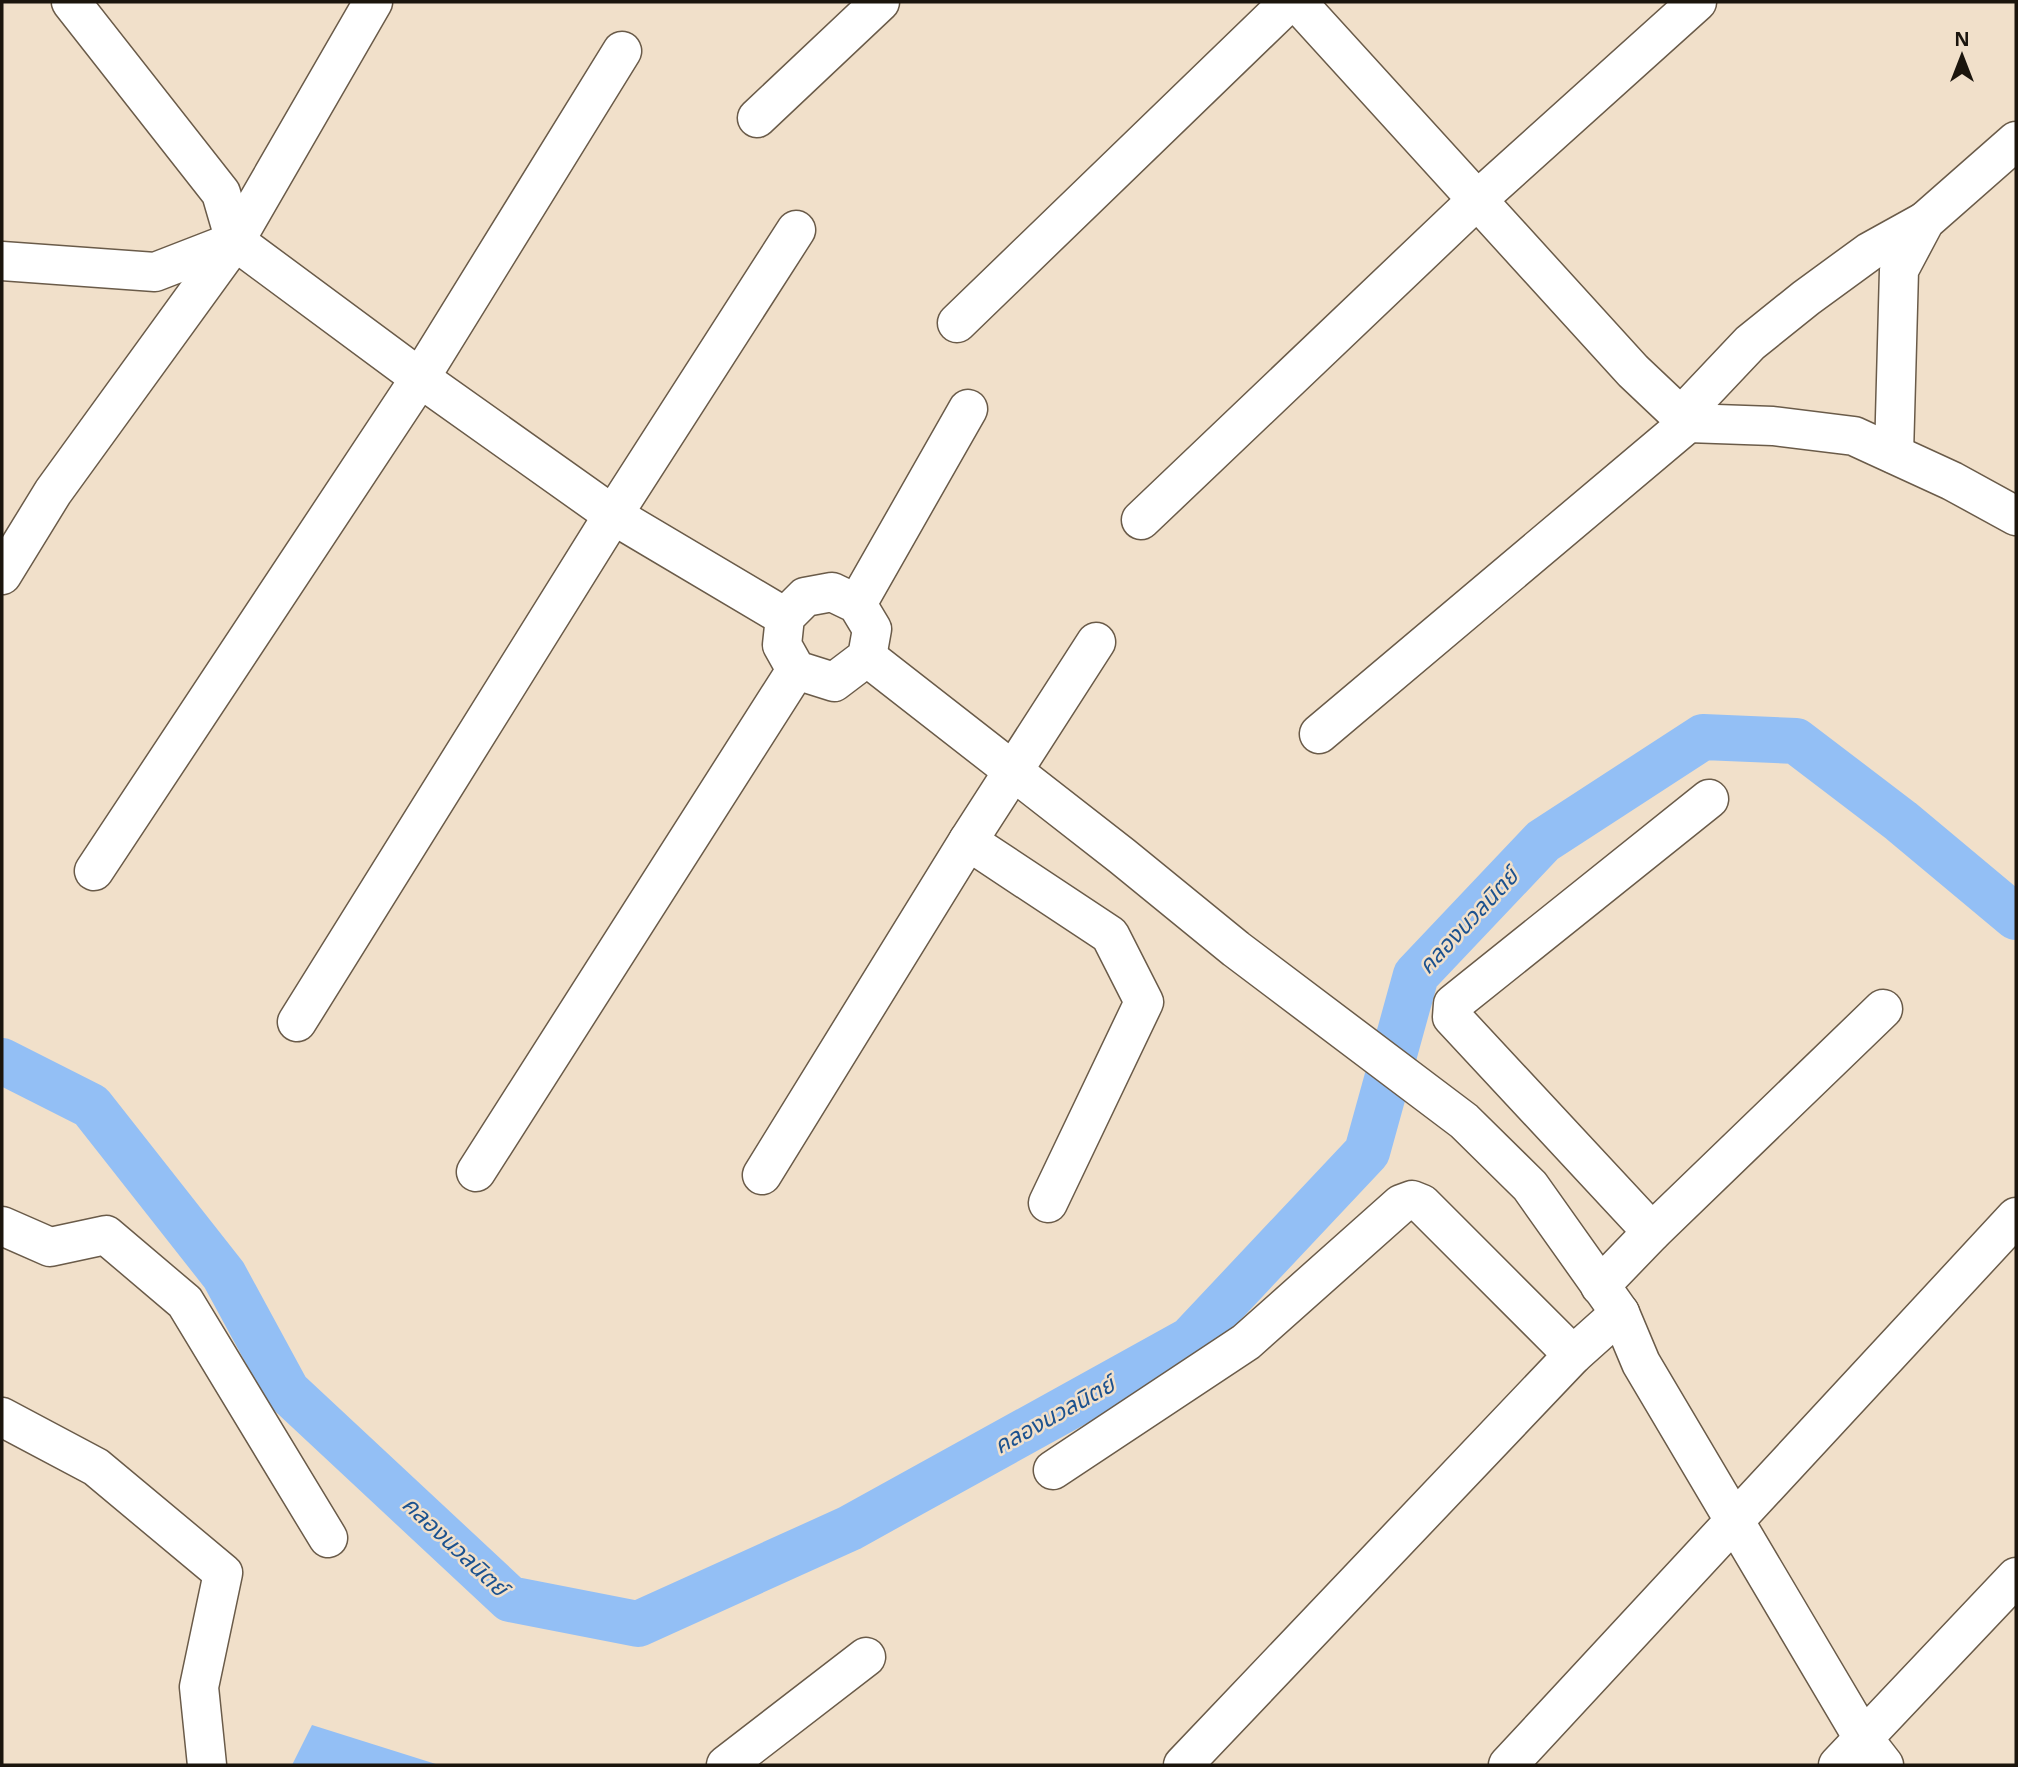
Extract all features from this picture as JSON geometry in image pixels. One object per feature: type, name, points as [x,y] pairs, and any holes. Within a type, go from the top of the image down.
[{"type":"street","points":[[2,575],[53,492],[235,241],[373,2]]},
{"type":"street","points":[[757,118],[880,2]]},
{"type":"street","points":[[957,323],[1289,2]]},
{"type":"street","points":[[1297,2],[1633,371],[1684,419],[1854,436],[1952,481],[2016,516]]},
{"type":"street","points":[[1142,520],[1476,201],[1697,2]]},
{"type":"street","points":[[73,3],[222,193],[235,241],[420,378],[613,515],[785,617]]},
{"type":"street","points":[[94,871],[420,378],[622,51]]},
{"type":"street","points":[[1319,734],[1684,419],[1749,343],[1869,252],[1925,221],[2016,141]]},
{"type":"street","points":[[1895,454],[1899,270],[1925,221]]},
{"type":"street","points":[[297,1022],[613,515],[796,230]]},
{"type":"street","points":[[2,261],[155,272],[235,241]]},
{"type":"street","points":[[857,604],[968,410]]},
{"type":"street","points":[[832,592],[857,604],[872,629],[867,657],[834,681],[796,670],[782,645],[785,617],[805,597],[814,595],[832,592]]},
{"type":"street","points":[[762,1175],[968,841],[1096,642]]},
{"type":"street","points":[[867,657],[1122,856],[1236,949],[1465,1121],[1530,1186],[1610,1300],[1641,1363],[1735,1522],[1862,1756],[2016,1577]]},
{"type":"street","points":[[476,1172],[796,670]]},
{"type":"street","points":[[1652,1232],[1452,1017],[1451,1010],[1453,1004],[1709,799]]},
{"type":"street","points":[[968,841],[1110,935],[1144,1002],[1048,1203]]},
{"type":"street","points":[[1183,1765],[1573,1355],[1652,1232],[1883,1009]]},
{"type":"street","points":[[1053,1470],[1246,1342],[1401,1205],[1412,1200],[1422,1204],[1573,1355]]},
{"type":"street","points":[[1508,1765],[2016,1217]]},
{"type":"street","points":[[2,1226],[50,1247],[106,1235],[185,1302],[328,1538]]},
{"type":"street","points":[[2,1417],[96,1467],[223,1573],[199,1687],[207,1765]]},
{"type":"street","points":[[726,1765],[866,1657]]},
{"type":"water","points":[[312,1725],[439,1765],[292,1765]]},
{"type":"waterway","name":"คลองนวลนิตย์","points":[[2,1061],[91,1106],[224,1275],[287,1391],[510,1599],[638,1624],[850,1528],[1190,1340],[1367,1152],[1416,975],[1543,841],[1703,737],[1796,741],[1901,821],[2016,917]]}]
